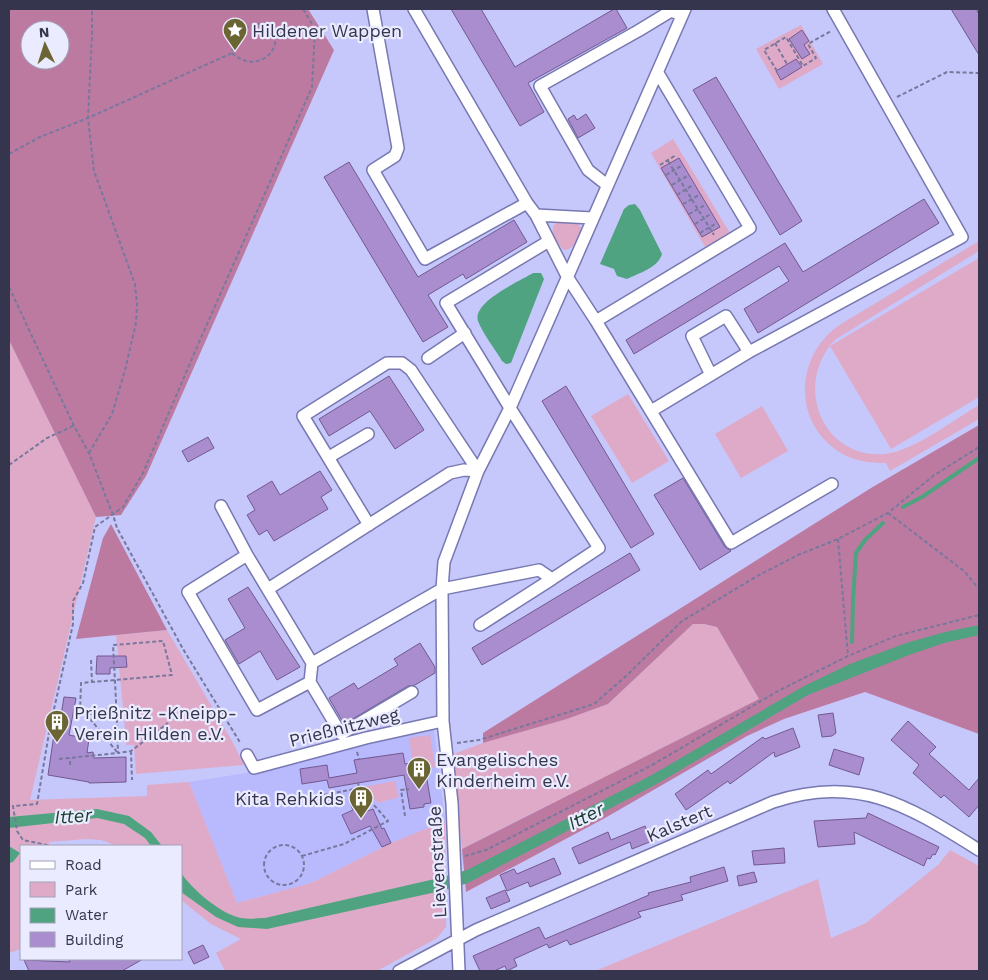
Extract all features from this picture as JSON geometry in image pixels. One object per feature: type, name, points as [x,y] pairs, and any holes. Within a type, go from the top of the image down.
[{"type":"street","points":[[373,9],[398,148],[395,156],[373,170],[425,259],[527,203]]},
{"type":"street","points":[[414,9],[527,203],[536,215],[568,278],[731,543],[832,484]]},
{"type":"street","points":[[651,411],[749,352],[962,237],[833,9]]},
{"type":"street","points":[[607,185],[588,170],[540,86],[638,32],[671,11],[684,12]]},
{"type":"street","name":"Lievenstraße","points":[[459,971],[452,803],[443,721],[442,589],[444,562],[478,471],[510,408],[684,12]]},
{"type":"street","points":[[596,321],[750,228],[658,73]]},
{"type":"street","points":[[536,215],[592,218]]},
{"type":"street","points":[[480,625],[599,548],[446,303],[549,241]]},
{"type":"street","points":[[711,375],[692,336],[700,331],[726,316],[749,352]]},
{"type":"street","points":[[428,358],[464,333]]},
{"type":"street","points":[[369,524],[303,416],[387,363],[402,363],[411,370],[478,471]]},
{"type":"street","points":[[328,457],[368,434]]},
{"type":"street","points":[[268,589],[450,473],[464,470],[478,471]]},
{"type":"street","points":[[221,506],[312,663],[310,682],[341,734],[412,692]]},
{"type":"street","points":[[248,555],[188,592],[257,710],[310,682]]},
{"type":"street","points":[[312,663],[442,589],[539,570],[552,579]]},
{"type":"street","name":"Prießnitzweg","points":[[247,755],[254,768],[443,721]]},
{"type":"street","name":"Kalstert","points":[[398,971],[476,930],[773,802],[794,796],[820,792],[872,795],[899,804],[979,850]]},
{"type":"path","points":[[89,453],[112,414],[136,323],[137,304],[135,284],[94,171],[88,118],[92,9]]},
{"type":"path","points":[[47,845],[23,840],[17,831],[13,806],[37,804],[50,726],[73,624],[73,601],[83,584],[95,527],[113,516],[123,507],[143,473],[312,87],[315,29],[303,9]]},
{"type":"path","points":[[777,70],[764,50],[786,37],[803,66],[816,58],[808,44],[842,24]]},
{"type":"path","points":[[253,25],[265,25],[270,29],[275,39],[274,49],[271,54],[262,60],[244,61],[232,53],[234,40],[237,35],[253,25]]},
{"type":"path","points":[[775,43],[787,64]]},
{"type":"path","points":[[9,154],[40,137],[88,118],[232,53]]},
{"type":"path","points":[[886,103],[947,72],[979,73]]},
{"type":"path","points":[[660,165],[676,155]]},
{"type":"path","points":[[668,161],[721,245]]},
{"type":"path","points":[[666,175],[683,165]]},
{"type":"path","points":[[672,185],[689,174]]},
{"type":"path","points":[[678,195],[693,185]]},
{"type":"path","points":[[683,204],[700,194]]},
{"type":"path","points":[[689,214],[705,204]]},
{"type":"path","points":[[695,224],[712,213]]},
{"type":"path","points":[[700,233],[718,223]]},
{"type":"path","points":[[9,287],[74,426],[89,453],[116,528],[144,580],[247,755]]},
{"type":"path","points":[[9,464],[47,438],[74,426]]},
{"type":"path","points":[[445,745],[479,740],[594,704],[625,677],[682,621],[767,571],[798,555],[838,539],[888,512],[933,476],[979,447]]},
{"type":"path","points":[[888,512],[964,571],[979,589]]},
{"type":"path","points":[[838,539],[848,656]]},
{"type":"path","points":[[462,858],[486,850],[654,764],[778,691],[848,656],[896,636],[979,615]]},
{"type":"path","points":[[80,712],[81,683],[115,681],[172,675],[163,641],[113,645],[115,681],[117,706],[118,753]]},
{"type":"path","points":[[90,660],[92,682]]},
{"type":"path","points":[[87,715],[117,706]]},
{"type":"path","points":[[74,708],[87,715],[118,753]]},
{"type":"path","points":[[60,763],[60,759],[131,752],[168,723]]},
{"type":"path","points":[[131,752],[132,780]]},
{"type":"path","points":[[70,758],[70,765]]},
{"type":"path","points":[[302,856],[344,844],[388,821],[359,788],[358,782]]},
{"type":"path","points":[[324,795],[359,788]]},
{"type":"path","points":[[405,816],[400,790],[408,789]]},
{"type":"path","points":[[287,846],[298,851],[302,856],[304,869],[297,880],[285,885],[272,881],[268,877],[264,864],[274,848],[287,846]]},
{"type":"shaded area","points":[[9,9],[308,9],[334,50],[146,476],[121,515],[96,517],[9,340]]},
{"type":"shaded area","points":[[979,425],[979,734],[865,692],[784,719],[747,736],[605,818],[466,892],[462,849],[759,699],[717,627],[693,624],[608,704],[567,719],[483,743],[483,733],[871,488]]},
{"type":"shaded area","points":[[111,524],[167,630],[76,639],[103,538]]},
{"type":"shaded area","points":[[434,729],[445,821],[391,843],[311,883],[237,903],[189,782],[247,773]]},
{"type":"green space","points":[[801,25],[823,64],[779,89],[756,49]]},
{"type":"green space","points":[[673,139],[730,233],[705,247],[651,153]]},
{"type":"green space","points":[[576,221],[581,228],[578,239],[571,248],[564,250],[553,234],[553,227],[559,222]]},
{"type":"green space","points":[[979,241],[979,251],[836,339],[823,356],[816,376],[815,396],[820,414],[830,431],[844,444],[862,452],[885,454],[896,452],[933,434],[979,405],[979,419],[890,471],[886,463],[862,461],[841,453],[825,440],[813,424],[807,407],[805,388],[808,370],[815,353],[826,337],[841,324]]},
{"type":"green space","points":[[979,258],[979,397],[891,449],[830,346]]},
{"type":"green space","points":[[9,340],[96,517],[30,800],[147,796],[147,785],[189,782],[237,903],[311,883],[391,843],[445,821],[446,927],[437,938],[377,971],[225,971],[216,953],[241,939],[211,924],[182,901],[182,845],[115,845],[101,840],[86,839],[49,842],[49,845],[20,845],[20,949],[9,953]]},
{"type":"green space","points":[[628,394],[669,461],[632,483],[591,416]]},
{"type":"green space","points":[[762,406],[788,451],[741,478],[715,434]]},
{"type":"green space","points":[[693,624],[717,627],[759,699],[462,849],[451,755],[483,743],[567,719],[608,704]]},
{"type":"green space","points":[[167,630],[244,765],[136,774],[134,745],[126,745],[124,715],[129,714],[129,708],[123,708],[116,635]]},
{"type":"green space","points":[[430,735],[435,767],[414,770],[409,738]]},
{"type":"green space","points":[[395,781],[399,797],[378,803],[363,787]]},
{"type":"green space","points":[[950,850],[979,866],[979,971],[595,971],[818,879],[831,938],[866,923],[938,865]]},
{"type":"water","points":[[635,204],[640,210],[662,254],[657,263],[627,279],[617,276],[614,269],[600,264],[624,209],[629,205]]},
{"type":"water","points":[[533,273],[541,273],[544,279],[511,363],[506,364],[502,361],[483,331],[478,321],[478,314],[482,307],[498,293]]},
{"type":"water","name":"Itter","points":[[979,625],[979,635],[944,643],[909,655],[808,695],[655,785],[468,883],[441,891],[267,929],[238,927],[216,917],[182,893],[182,874],[199,893],[222,910],[240,918],[265,918],[467,870],[650,776],[804,686],[850,664],[906,643]]},
{"type":"water","name":"Itter","points":[[97,809],[129,816],[151,832],[161,845],[150,845],[145,838],[124,824],[97,818],[9,828],[9,817]]},
{"type":"water","points":[[9,846],[20,853],[13,862],[9,863]]},
{"type":"building","points":[[451,9],[481,9],[515,67],[614,9],[616,9],[627,28],[528,83],[544,112],[520,126]]},
{"type":"building","points":[[951,9],[976,9],[979,14],[979,55]]},
{"type":"building","points":[[802,30],[809,41],[804,45],[810,54],[802,59],[789,39]]},
{"type":"building","points":[[796,59],[802,67],[781,80],[776,71]]},
{"type":"building","points":[[716,77],[802,221],[780,235],[693,90]]},
{"type":"building","points":[[586,114],[595,128],[578,138],[568,119],[574,115],[577,120]]},
{"type":"building","points":[[679,158],[720,227],[702,237],[661,168]]},
{"type":"building","points":[[349,162],[418,277],[514,220],[527,242],[466,279],[463,274],[428,295],[448,327],[423,342],[324,177]]},
{"type":"building","points":[[924,199],[939,223],[758,333],[744,309],[789,281],[779,266],[634,354],[626,340],[785,243],[803,272]]},
{"type":"building","points":[[389,376],[424,430],[395,449],[370,411],[329,436],[319,419]]},
{"type":"building","points":[[566,386],[654,534],[631,548],[542,401]]},
{"type":"building","points":[[208,437],[214,448],[188,462],[182,451]]},
{"type":"building","points":[[320,471],[332,490],[321,497],[328,509],[274,541],[267,530],[259,535],[247,515],[255,510],[247,496],[272,481],[280,495]]},
{"type":"building","points":[[683,478],[725,547],[731,551],[700,570],[654,495]]},
{"type":"building","points":[[630,553],[640,570],[482,665],[472,648]]},
{"type":"building","points":[[248,587],[300,667],[277,680],[260,651],[239,664],[225,640],[245,628],[228,599]]},
{"type":"building","points":[[420,643],[435,667],[435,673],[415,685],[408,686],[344,724],[329,698],[354,683],[358,689],[398,665],[394,659]]},
{"type":"building","points":[[97,656],[126,656],[127,667],[110,668],[110,674],[96,674]]},
{"type":"building","name":"Prießnitz -Kneipp- Verein Hilden e.V.","points":[[64,697],[76,698],[69,735],[89,739],[87,753],[93,752],[94,758],[126,757],[126,782],[89,783],[48,775],[57,714],[61,715]]},
{"type":"building","points":[[833,713],[836,733],[832,736],[822,737],[818,715]]},
{"type":"building","points":[[908,721],[936,747],[929,754],[969,790],[979,778],[979,805],[969,817],[944,795],[941,798],[913,773],[919,765],[891,740]]},
{"type":"building","points":[[793,728],[800,747],[775,757],[774,752],[730,784],[728,781],[686,810],[675,794],[708,770],[711,774],[763,737],[765,739]]},
{"type":"building","points":[[834,749],[864,758],[859,775],[829,765]]},
{"type":"building","points":[[403,753],[405,764],[411,763],[412,773],[426,774],[431,803],[424,804],[424,807],[410,809],[404,775],[329,788],[327,780],[302,784],[300,769],[327,765],[329,778],[357,773],[354,760]]},
{"type":"building","points":[[358,798],[365,812],[373,809],[391,843],[382,847],[370,826],[351,834],[342,815],[353,810],[349,801]]},
{"type":"building","points":[[868,813],[939,847],[935,855],[933,854],[930,859],[927,858],[924,866],[854,832],[855,844],[818,847],[814,821],[866,818]]},
{"type":"building","points":[[645,826],[652,841],[632,849],[630,842],[579,864],[572,848],[608,832],[611,840]]},
{"type":"building","points":[[784,848],[785,863],[754,865],[752,851]]},
{"type":"building","points":[[554,858],[561,874],[530,887],[528,882],[507,891],[500,875],[514,869],[517,874]]},
{"type":"building","points":[[724,867],[728,881],[681,895],[683,900],[638,912],[641,917],[570,945],[567,940],[549,948],[547,944],[514,959],[517,966],[507,971],[505,966],[494,971],[480,971],[473,956],[539,927],[545,939],[649,895],[648,893],[691,882],[690,877]]},
{"type":"building","points":[[754,872],[757,882],[739,886],[737,876]]},
{"type":"building","points":[[505,890],[510,901],[491,909],[486,898]]},
{"type":"building","points":[[203,945],[209,957],[194,964],[188,952]]},
{"type":"building","points":[[24,960],[70,962],[69,960],[141,960],[122,971],[29,971]]},
{"type":"waterway","points":[[903,507],[922,497],[979,458]]},
{"type":"waterway","points":[[852,642],[856,553],[865,540],[883,523]]},
{"type":"place","name":"Hildener Wappen","points":[[235,51]]},
{"type":"place","name":"Prießnitz -Kneipp- Verein Hilden e.V.","points":[[57,743]]},
{"type":"place","name":"Evangelisches Kinderheim e.V.","points":[[419,790]]},
{"type":"place","name":"Kita Rehkids","points":[[361,819]]}]
